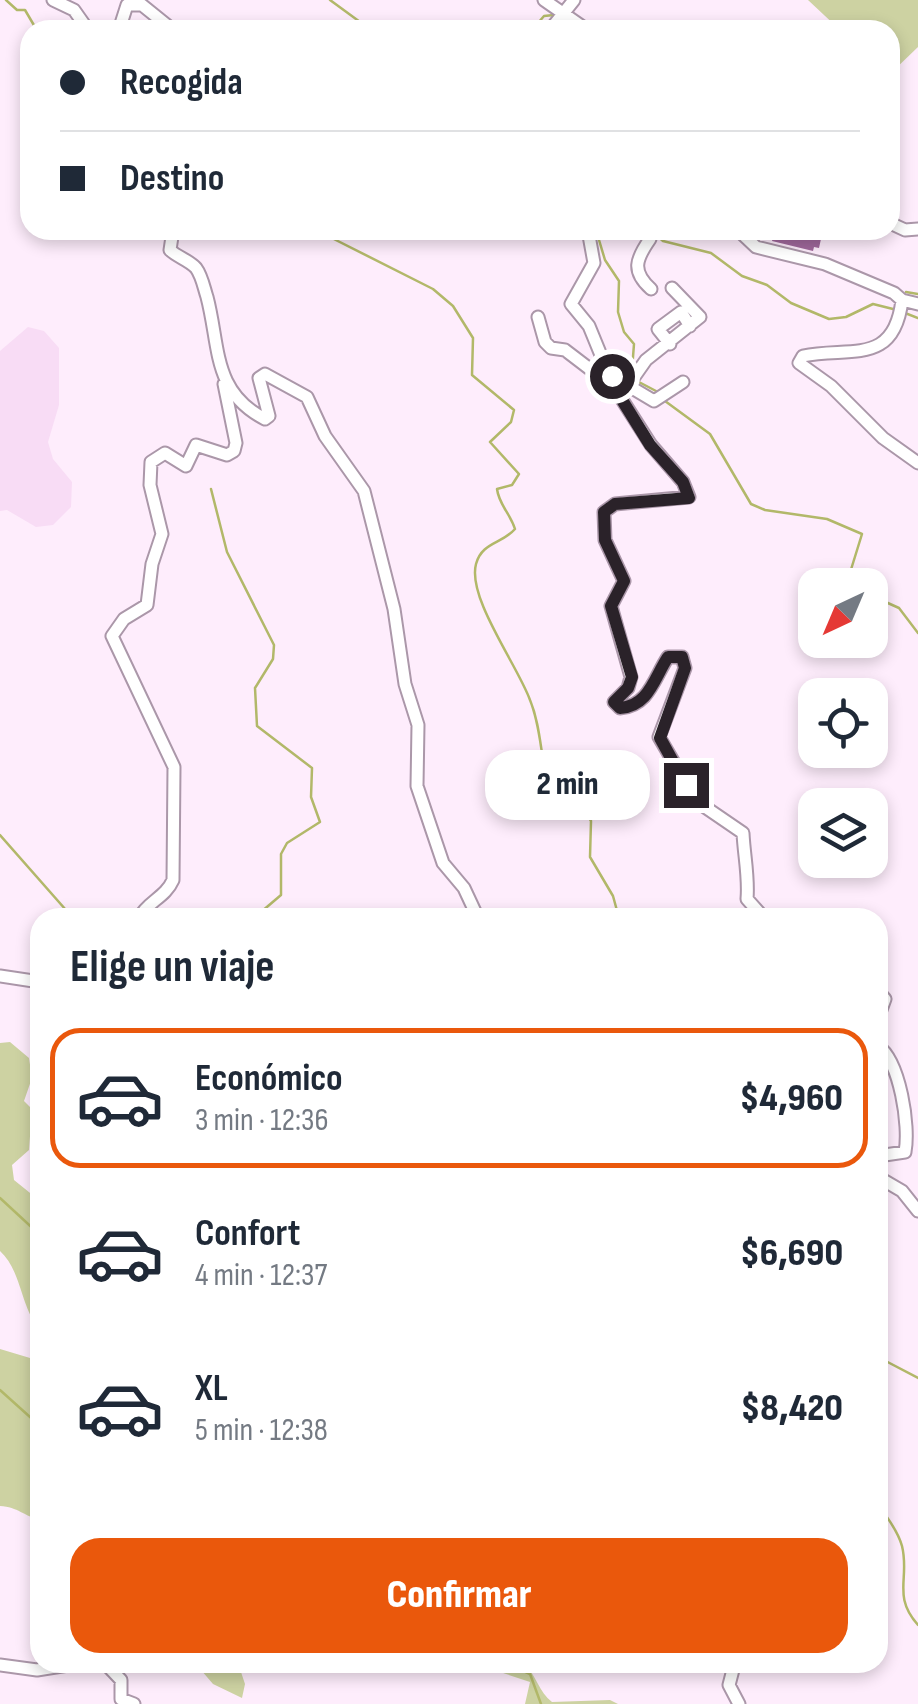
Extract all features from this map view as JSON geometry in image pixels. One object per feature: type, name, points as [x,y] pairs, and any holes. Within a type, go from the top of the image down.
[{"type":"street","points":[[53,0],[74,10],[81,20]]},
{"type":"street","points":[[544,0],[575,20]]},
{"type":"street","points":[[557,20],[574,0]]},
{"type":"street","points":[[122,20],[127,5],[142,5],[161,20]]},
{"type":"street","points":[[146,908],[164,896],[173,880],[174,767],[112,636],[118,624],[148,605],[152,564],[162,534],[150,485],[151,462],[165,453],[186,466],[196,445],[227,455],[234,451],[236,443],[202,281],[196,268],[170,250],[172,240]]},
{"type":"street","points":[[590,240],[594,263],[571,304],[590,326],[610,378],[650,445],[683,482],[689,498],[615,504],[604,512],[605,540],[624,581],[611,611],[632,677],[628,688],[614,702],[620,708],[636,704],[650,690],[668,657],[682,657],[685,668],[660,738],[701,802],[743,833],[742,857],[750,882],[747,899],[755,908]]},
{"type":"street","points":[[649,240],[640,253],[637,269],[638,276],[651,288]]},
{"type":"street","points":[[749,240],[756,246],[835,268],[894,293],[901,310],[891,336],[855,354],[810,354],[799,363],[831,386],[883,438],[918,463]]},
{"type":"street","points":[[630,382],[646,360],[701,316],[672,288]]},
{"type":"street","points":[[901,310],[918,304]]},
{"type":"street","points":[[670,344],[658,329],[681,312],[690,326]]},
{"type":"street","points":[[538,317],[544,342],[551,348],[565,350],[598,376],[630,382],[654,401],[683,382]]},
{"type":"street","points":[[222,378],[234,394],[264,418],[269,416],[268,406],[259,378],[265,374],[275,376],[293,386],[307,397],[325,436],[359,480],[394,608],[405,684],[418,725],[417,786],[430,816],[439,855],[464,888],[473,908]]},
{"type":"street","points":[[0,976],[30,980]]},
{"type":"street","points":[[888,1054],[908,1119],[905,1152],[888,1155]]},
{"type":"street","points":[[888,1183],[902,1192],[918,1211]]},
{"type":"street","points":[[0,1665],[30,1669]]},
{"type":"street","points":[[115,1673],[122,1680],[121,1699],[134,1704]]},
{"type":"street","points":[[732,1673],[729,1685],[739,1704]]},
{"type":"shaded area","points":[[28,327],[44,331],[59,348],[59,405],[48,442],[53,459],[72,482],[71,507],[53,525],[36,527],[7,510],[0,511],[0,351]]},
{"type":"green space","points":[[808,0],[918,0],[918,47],[900,64],[900,20],[829,20]]},
{"type":"green space","points":[[10,1042],[29,1058],[30,1065],[30,1084],[24,1101],[30,1107],[29,1150],[12,1165],[14,1180],[30,1193],[30,1315],[13,1269],[0,1251],[0,1043]]},
{"type":"green space","points":[[0,1349],[30,1358],[30,1516],[0,1506]]},
{"type":"green space","points":[[204,1673],[241,1673],[245,1684],[242,1698],[213,1684]]},
{"type":"green space","points":[[503,1673],[532,1673],[552,1702],[610,1700],[618,1704],[525,1704],[530,1682]]},
{"type":"building","points":[[821,240],[819,248],[814,247],[813,251],[772,241]]},
{"type":"waterway","points":[[6,0],[17,10],[25,10],[31,20]]},
{"type":"waterway","points":[[330,0],[357,20]]},
{"type":"waterway","points":[[541,20],[554,15]]},
{"type":"waterway","points":[[336,240],[433,289],[453,306],[473,338],[472,375],[514,410],[511,422],[490,442],[519,474],[512,485],[497,489],[515,529],[483,551],[476,564],[475,578],[486,613],[534,711],[550,790],[574,792],[591,821],[590,857],[616,908]]},
{"type":"waterway","points":[[599,240],[605,260],[619,281],[618,312],[624,332],[634,344],[632,370]]},
{"type":"waterway","points":[[662,240],[711,253],[742,276],[767,285],[791,303],[829,319],[846,317],[873,304],[893,309]]},
{"type":"waterway","points":[[906,292],[918,294]]},
{"type":"waterway","points":[[905,313],[918,318]]},
{"type":"waterway","points":[[637,381],[656,391]]},
{"type":"waterway","points":[[665,401],[710,434],[751,504],[765,510],[827,519],[862,534],[851,568]]},
{"type":"waterway","points":[[211,489],[227,552],[274,645],[273,659],[255,688],[257,726],[312,768],[311,797],[320,822],[287,843],[281,854],[281,895],[266,908]]},
{"type":"waterway","points":[[888,603],[899,608],[918,633]]},
{"type":"waterway","points":[[0,835],[64,908]]},
{"type":"waterway","points":[[0,1198],[30,1226]]},
{"type":"waterway","points":[[888,1362],[918,1378]]},
{"type":"waterway","points":[[0,1390],[30,1417]]},
{"type":"waterway","points":[[888,1518],[902,1546],[906,1605],[918,1625]]},
{"type":"waterway","points":[[528,1673],[541,1704]]},
{"type":"route","points":[[612,376],[614,387],[650,445],[679,476],[689,498],[615,504],[604,512],[605,540],[624,581],[611,611],[619,626],[632,677],[628,688],[614,702],[620,708],[636,704],[650,690],[668,657],[682,657],[685,668],[660,738],[686,785]]}]
